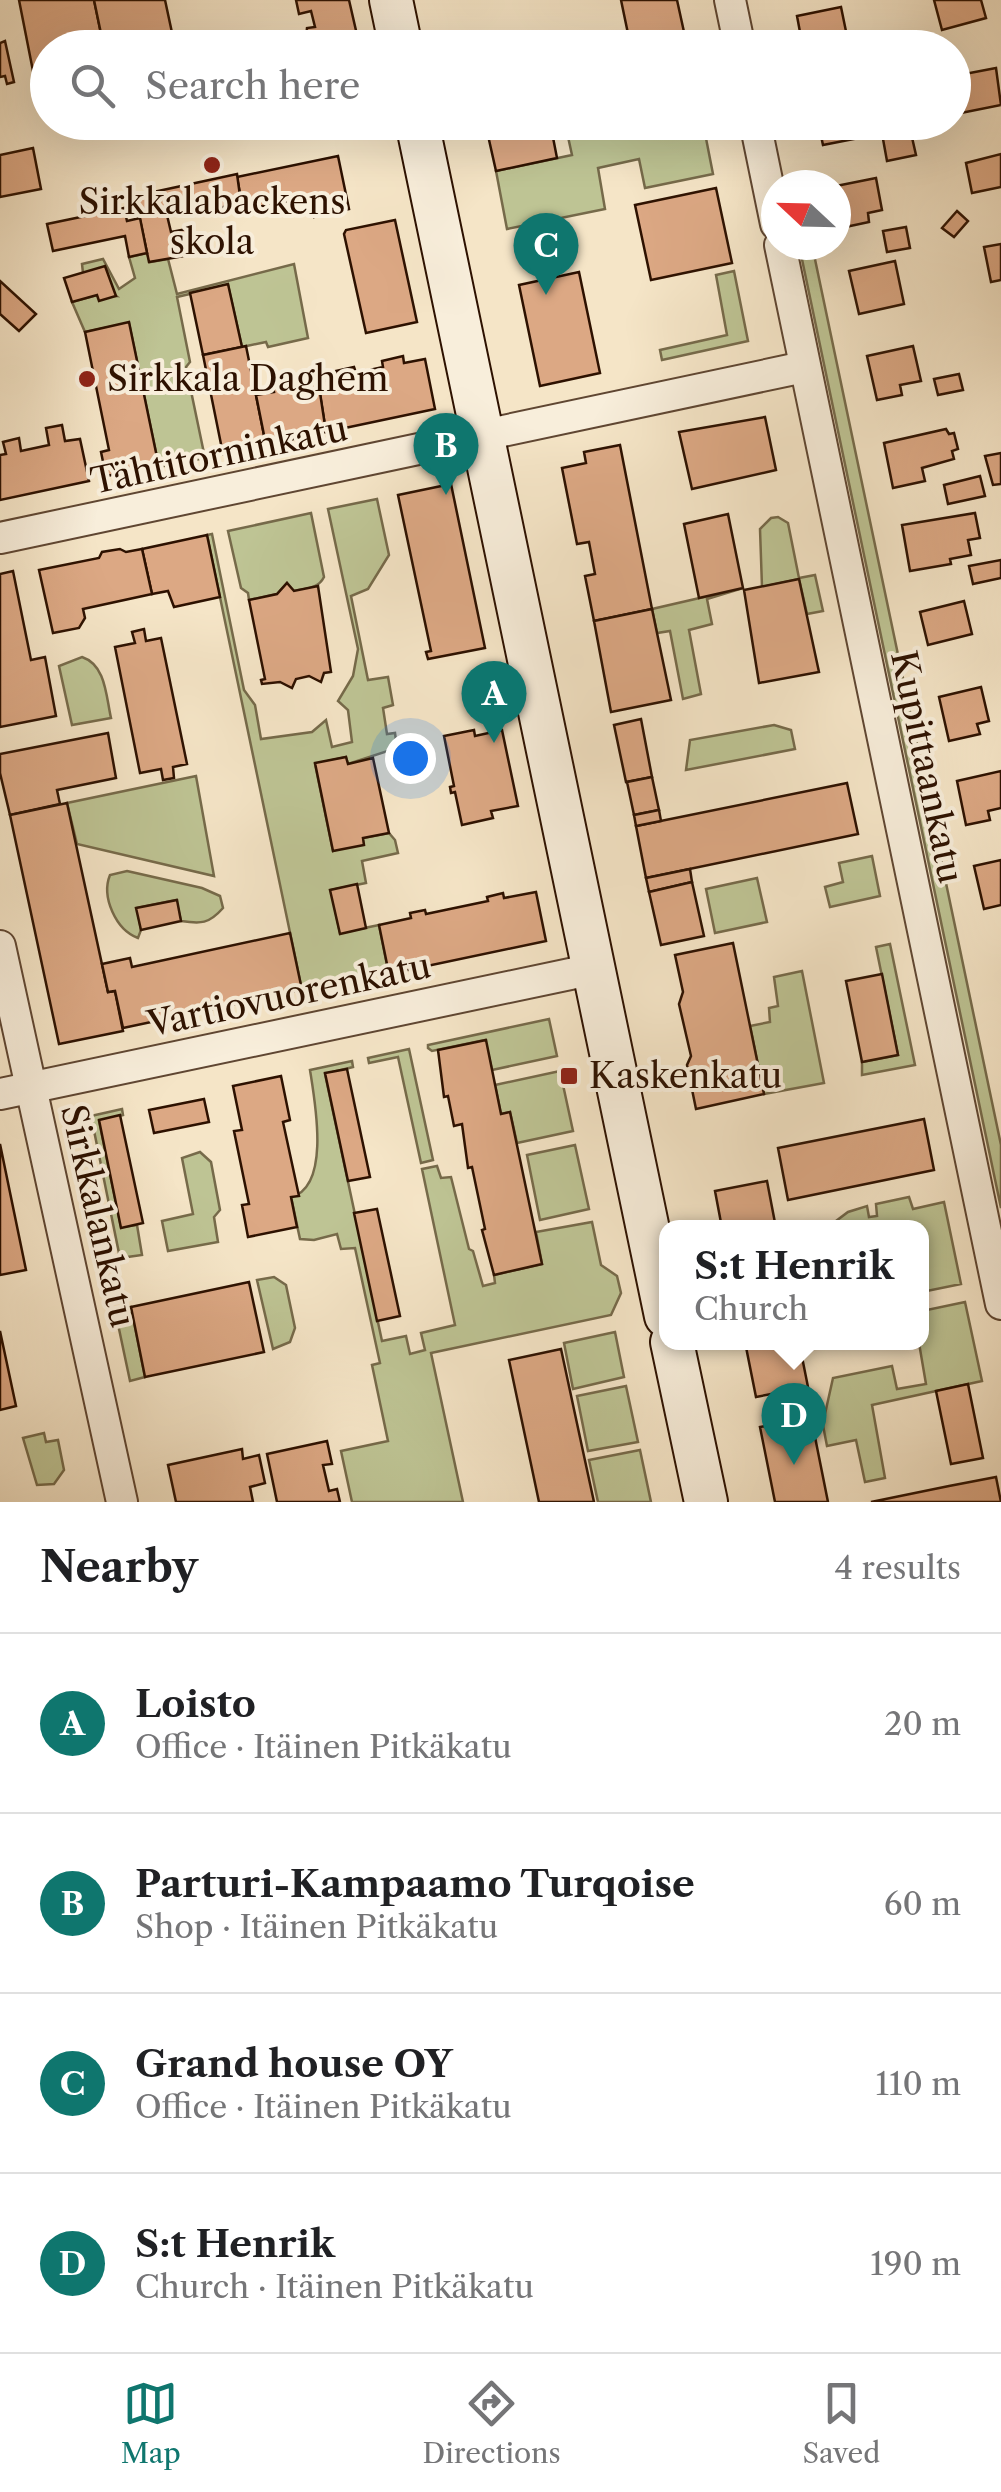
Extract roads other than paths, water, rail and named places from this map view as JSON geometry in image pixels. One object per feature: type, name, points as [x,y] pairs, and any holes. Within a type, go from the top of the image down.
[{"type":"main road","points":[[391,0],[398,30]]},
{"type":"main road","points":[[421,140],[659,1282]]},
{"type":"main road","points":[[674,1350],[706,1502]]},
{"type":"street","points":[[730,0],[736,30]]},
{"type":"street","points":[[759,140],[765,170]]},
{"type":"street","name":"Kupittaankatu","points":[[783,260],[1001,1304]]},
{"type":"street","name":"Tähtitorninkatu","points":[[0,538],[482,438],[804,366]]},
{"type":"street","name":"Sirkkalankatu","points":[[0,946],[122,1502]]},
{"type":"street","name":"Vartiovuorenkatu","points":[[0,1094],[594,968]]},
{"type":"place","name":"Sirkkalabackens skola","points":[[212,165]]},
{"type":"place","name":"Grand house OY","points":[[546,295]]},
{"type":"place","name":"Sirkkala Daghem","points":[[87,379]]},
{"type":"place","name":"Parturi-Kampaamo Turqoise","points":[[446,495]]},
{"type":"place","name":"Loisto","points":[[494,743]]},
{"type":"place","name":"Kaskenkatu","points":[[569,1076]]},
{"type":"place","name":"S:t Henrik","points":[[794,1465]]}]
